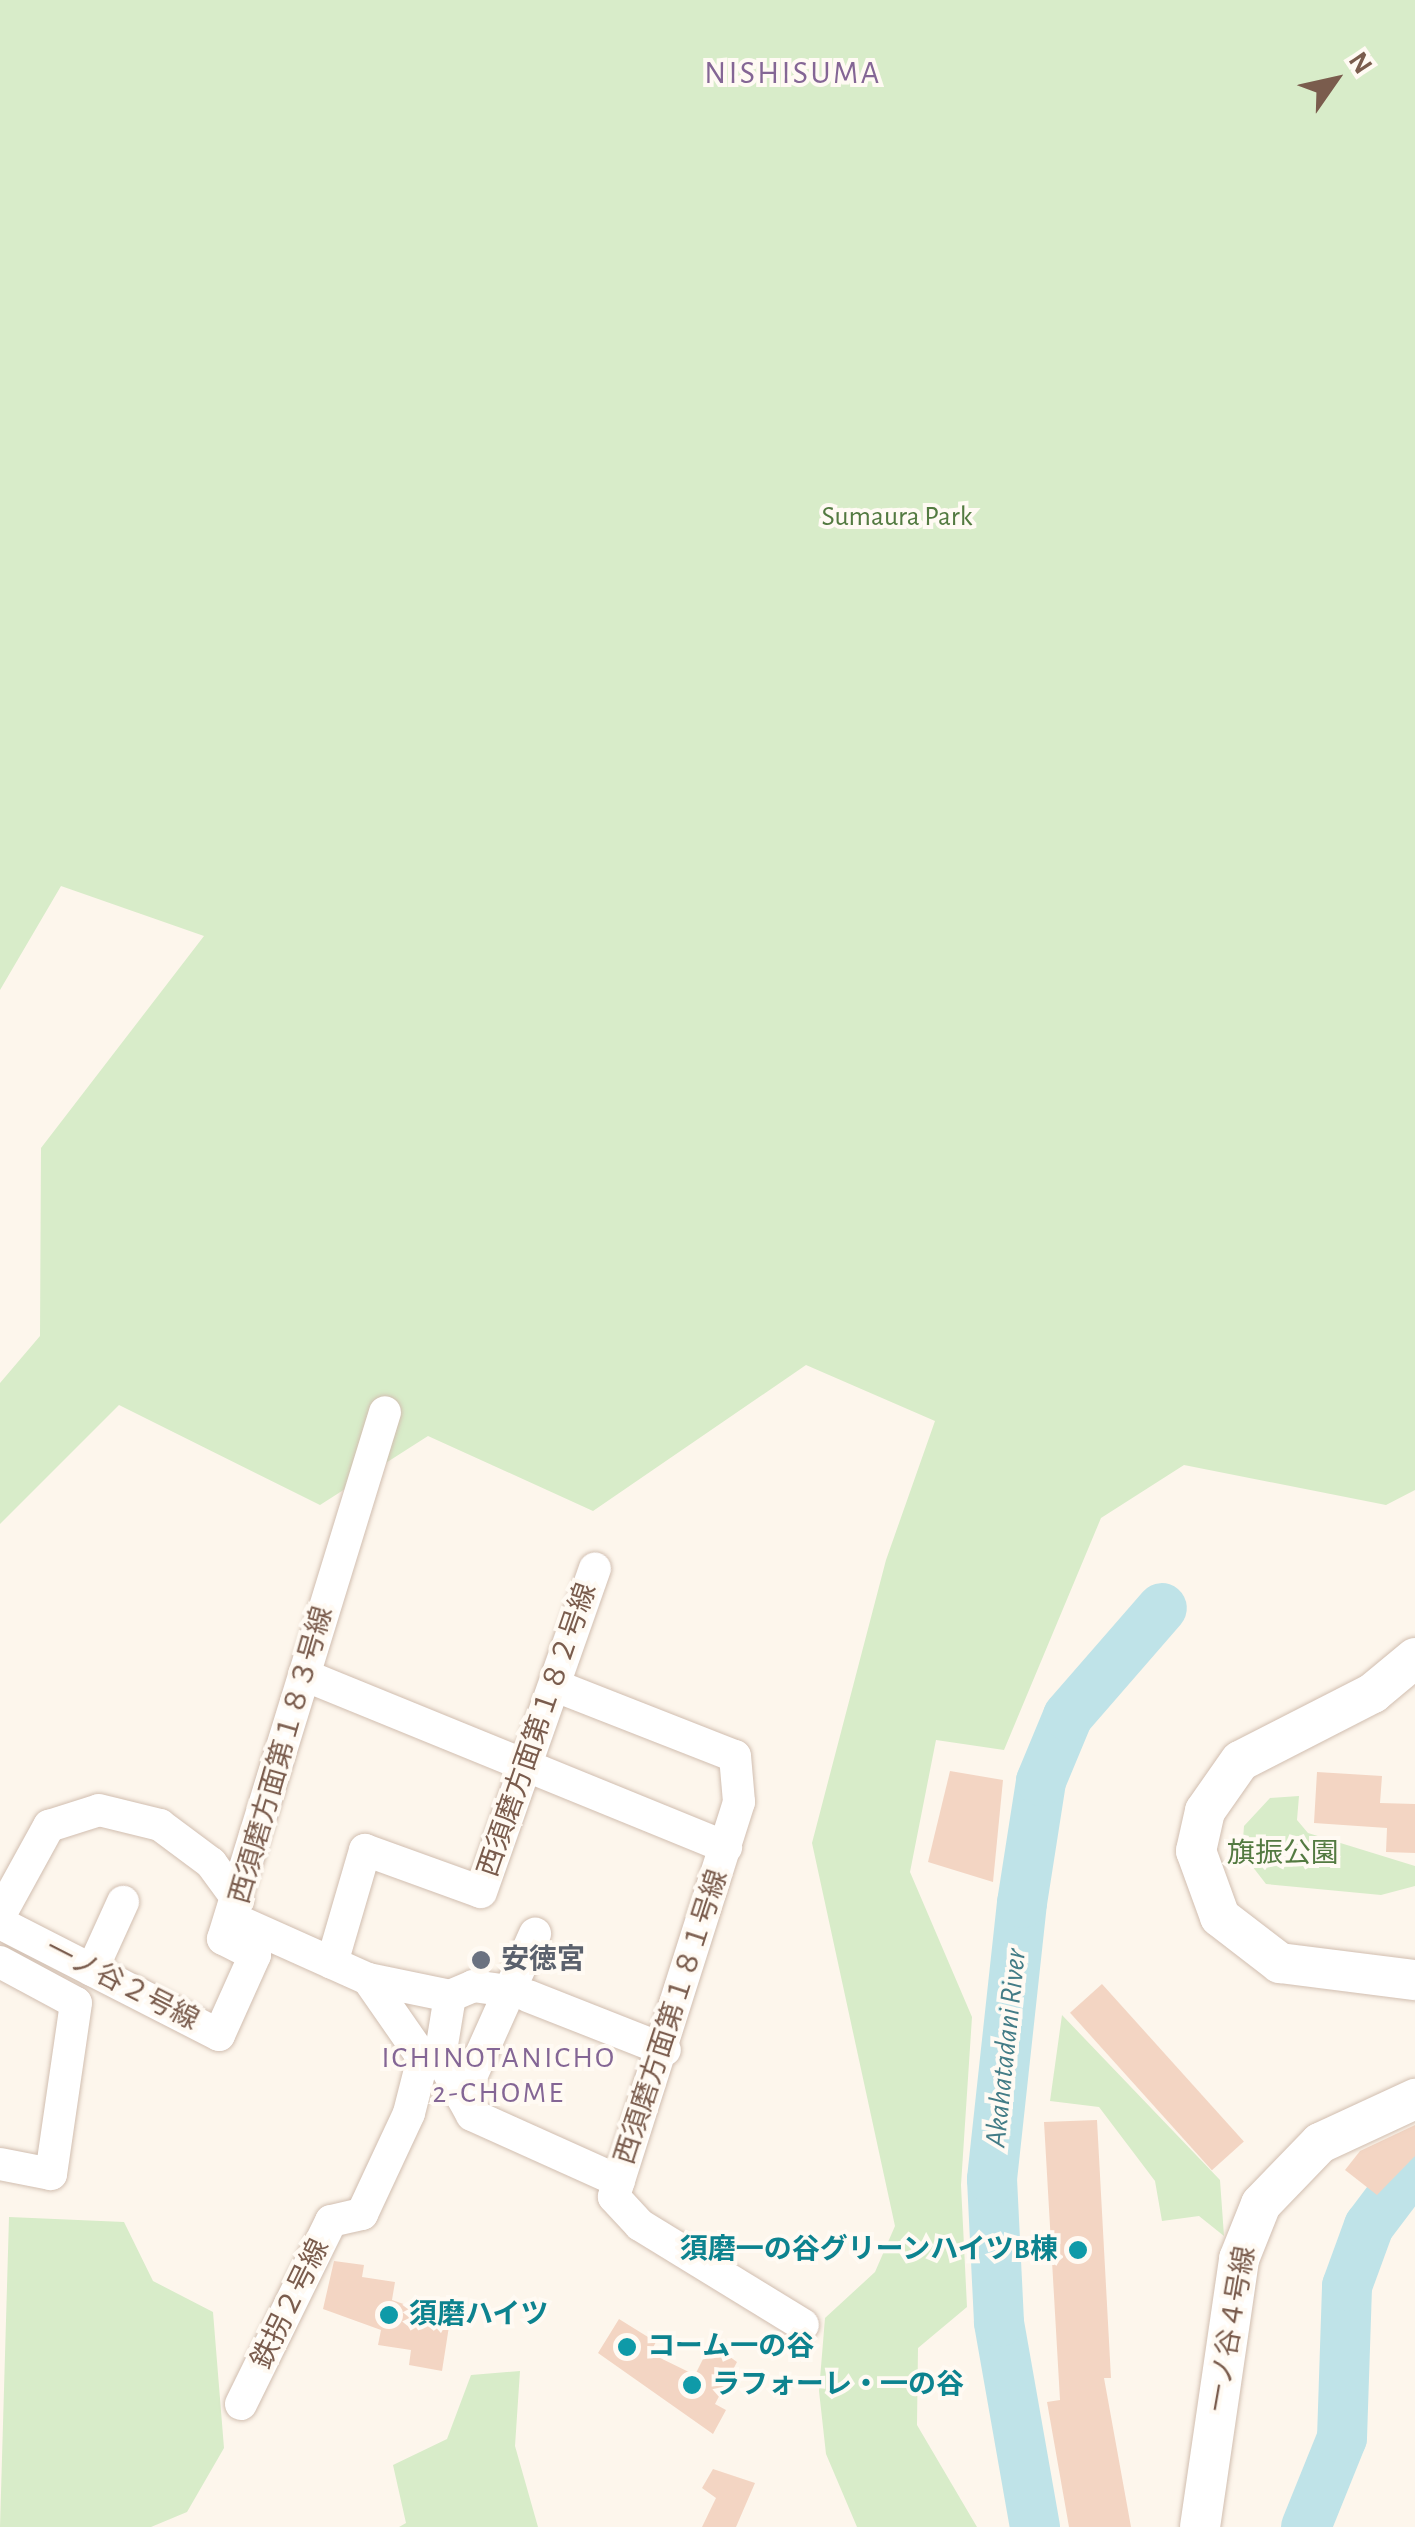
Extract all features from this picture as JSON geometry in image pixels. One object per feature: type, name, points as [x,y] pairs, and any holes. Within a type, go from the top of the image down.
[{"type":"street","name":"西須磨方面第１８３号線","points":[[384,1412],[236,1909],[368,1979],[472,2115],[510,2137],[619,2181]]},
{"type":"street","name":"西須磨方面第１８２号線","points":[[332,1962],[365,1850],[481,1892],[556,1686],[571,1620],[595,1570]]},
{"type":"street","points":[[1415,1658],[1373,1693],[1240,1761],[1205,1810],[1196,1851],[1220,1917],[1280,1963],[1415,1980]]},
{"type":"street","points":[[304,1675],[529,1762],[726,1847]]},
{"type":"street","name":"西須磨方面第１８１号線","points":[[556,1686],[735,1756],[739,1802],[665,2050],[614,2197],[640,2225],[803,2325]]},
{"type":"street","points":[[0,1915],[49,1826],[99,1810],[160,1825],[211,1863],[236,1909]]},
{"type":"street","points":[[92,1970],[123,1902]]},
{"type":"street","name":"一ノ谷２号線","points":[[0,1923],[219,2034],[255,1954],[222,1940],[236,1909]]},
{"type":"street","points":[[462,2098],[518,1994],[534,1934]]},
{"type":"street","points":[[0,2164],[51,2174],[76,2003],[4,1971]]},
{"type":"street","points":[[368,1979],[450,1996],[473,1986],[518,1994],[665,2050]]},
{"type":"street","points":[[431,2057],[450,1996]]},
{"type":"street","name":"鉄拐２号線","points":[[241,2404],[332,2221],[362,2214],[431,2057]]},
{"type":"street","name":"一ノ谷４号線","points":[[1200,2527],[1239,2259],[1262,2204],[1320,2142],[1415,2099]]},
{"type":"green space","name":"Sumaura Park","points":[[0,0],[1415,0],[1415,1490],[1386,1505],[1184,1465],[1101,1518],[1004,1750],[936,1740],[910,1872],[972,2017],[961,2185],[967,2307],[918,2348],[917,2425],[977,2527],[857,2527],[826,2454],[819,2391],[825,2318],[875,2272],[895,2226],[812,1843],[886,1560],[935,1421],[806,1365],[593,1511],[428,1436],[320,1505],[119,1405],[0,1524],[0,1383],[40,1336],[41,1148],[204,936],[61,886],[0,990]]},
{"type":"green space","name":"旗振公園","points":[[1299,1796],[1297,1820],[1308,1833],[1415,1866],[1415,1886],[1381,1895],[1266,1884],[1242,1853],[1244,1826],[1270,1798]]},
{"type":"green space","points":[[1062,2015],[1220,2180],[1224,2236],[1199,2216],[1162,2221],[1155,2181],[1099,2107],[1050,2101]]},
{"type":"green space","points":[[9,2217],[124,2222],[153,2281],[213,2312],[224,2448],[187,2512],[151,2527],[0,2527]]},
{"type":"green space","points":[[520,2371],[515,2446],[538,2527],[399,2527],[406,2523],[393,2465],[447,2439],[471,2375]]},
{"type":"building","points":[[950,1771],[1003,1780],[993,1882],[928,1862]]},
{"type":"building","points":[[1317,1772],[1382,1776],[1380,1803],[1415,1804],[1415,1853],[1386,1852],[1387,1828],[1314,1823]]},
{"type":"building","points":[[1102,1984],[1244,2142],[1212,2170],[1070,2013]]},
{"type":"building","name":"須磨一の谷グリーンハイツB棟","points":[[1097,2120],[1111,2378],[1104,2378],[1131,2527],[1069,2527],[1047,2402],[1060,2400],[1044,2122]]},
{"type":"building","points":[[1415,2125],[1415,2156],[1377,2195],[1345,2170],[1360,2151]]},
{"type":"building","name":"須磨ハイツ","points":[[334,2261],[364,2265],[362,2277],[395,2282],[392,2300],[450,2320],[442,2371],[409,2365],[411,2350],[378,2345],[381,2330],[323,2309]]},
{"type":"building","points":[[619,2319],[656,2342],[650,2353],[695,2375],[711,2343],[737,2362],[715,2404],[726,2410],[713,2434],[598,2353]]},
{"type":"building","points":[[713,2469],[755,2483],[736,2527],[702,2527],[716,2498],[702,2488]]},
{"type":"waterway","name":"Akahatadani River","points":[[1035,2527],[999,2322],[992,2179],[1022,1903],[1041,1781],[1068,1716],[1162,1608]]},
{"type":"waterway","points":[[1306,2527],[1342,2438],[1347,2286],[1369,2226],[1415,2165]]},
{"type":"place","name":"安徳宮","points":[[481,1960]]},
{"type":"place","name":"須磨一の谷グリーンハイツB棟","points":[[1078,2250]]},
{"type":"place","name":"須磨ハイツ","points":[[389,2315]]},
{"type":"place","name":"コーム一の谷","points":[[627,2347]]},
{"type":"place","name":"ラフォーレ・一の谷","points":[[692,2385]]},
{"type":"district","name":"NISHISUMA","points":[[793,73]]},
{"type":"district","name":"ICHINOTANICHO 2-CHOME","points":[[499,2075]]}]
